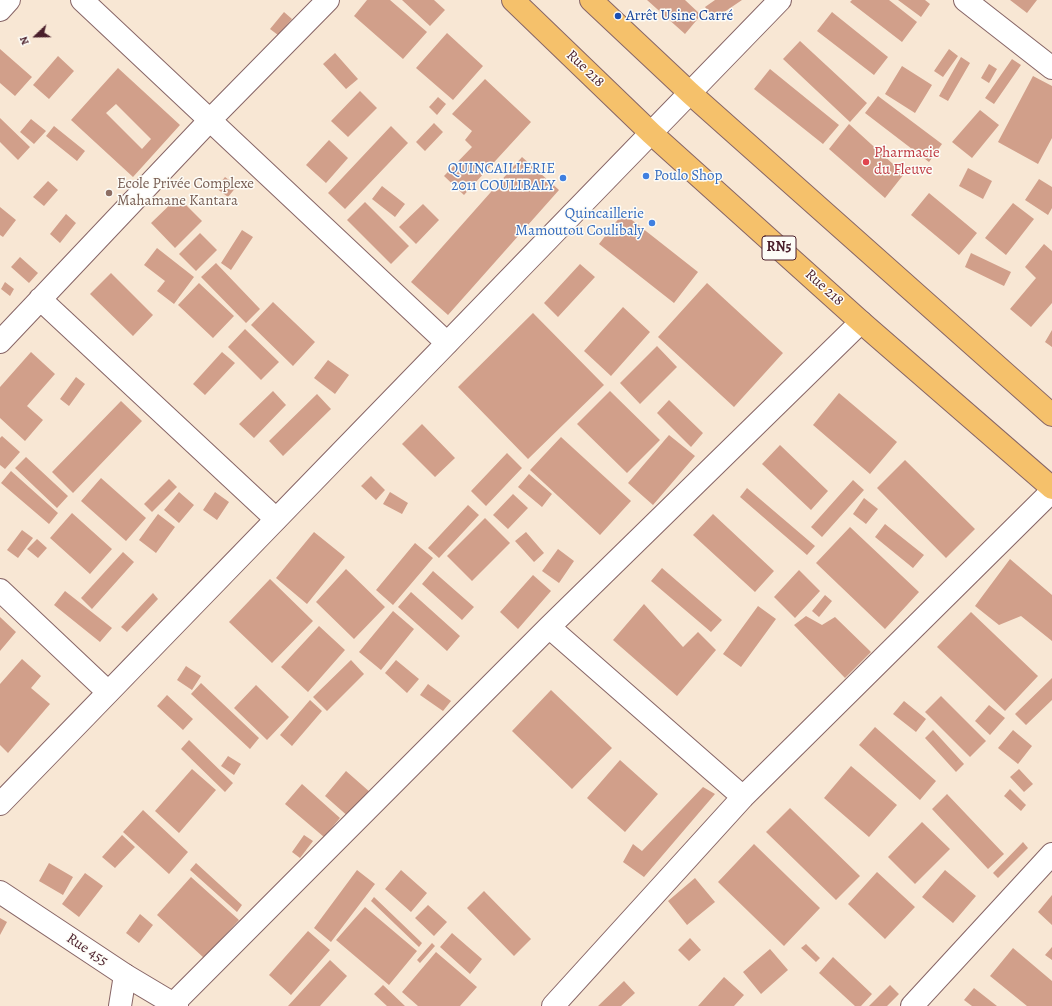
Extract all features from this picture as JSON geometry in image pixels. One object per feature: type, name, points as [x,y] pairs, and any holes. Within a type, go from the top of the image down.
[{"type":"highway","name":"Rue 218","points":[[513,0],[651,133],[861,322],[1052,488]]},
{"type":"highway","points":[[591,0],[690,93],[1052,415]]},
{"type":"street","points":[[0,10],[9,0]]},
{"type":"street","points":[[82,0],[447,343]]},
{"type":"street","points":[[0,342],[210,120],[328,0]]},
{"type":"street","points":[[0,804],[780,0]]},
{"type":"street","points":[[965,0],[1052,68]]},
{"type":"street","points":[[40,299],[276,519]]},
{"type":"street","points":[[175,1005],[549,627],[861,322]]},
{"type":"street","points":[[553,1006],[743,797],[1052,492]]},
{"type":"street","points":[[0,590],[108,692]]},
{"type":"street","points":[[549,627],[743,797]]},
{"type":"street","points":[[912,1006],[1052,854]]},
{"type":"street","name":"Rue 455","points":[[0,892],[125,975],[175,1005]]},
{"type":"street","points":[[120,1006],[125,975]]},
{"type":"building","points":[[367,0],[390,0],[427,32],[403,59],[354,16]]},
{"type":"building","points":[[402,0],[434,0],[445,10],[430,26]]},
{"type":"building","points":[[647,0],[685,0],[701,15],[685,34]]},
{"type":"building","points":[[715,0],[742,0],[714,19],[705,7]]},
{"type":"building","points":[[852,0],[889,0],[917,22],[902,42],[850,2]]},
{"type":"building","points":[[898,0],[925,0],[930,4],[921,17]]},
{"type":"building","points":[[1010,0],[1037,0],[1027,13]]},
{"type":"building","points":[[284,12],[292,19],[278,35],[270,29]]},
{"type":"building","points":[[832,12],[888,57],[874,75],[817,31]]},
{"type":"building","points":[[447,33],[483,66],[453,100],[416,68]]},
{"type":"building","points":[[800,41],[867,103],[850,122],[783,59]]},
{"type":"building","points":[[0,49],[32,77],[15,96],[0,83]]},
{"type":"building","points":[[949,49],[958,56],[943,77],[934,71]]},
{"type":"building","points":[[335,53],[358,79],[346,89],[323,64]]},
{"type":"building","points":[[58,56],[74,71],[49,99],[33,85]]},
{"type":"building","points":[[961,57],[970,63],[948,101],[939,96]]},
{"type":"building","points":[[1012,59],[1021,65],[994,104],[985,98]]},
{"type":"building","points":[[989,64],[997,69],[989,83],[981,78]]},
{"type":"building","points":[[902,66],[932,85],[915,113],[885,94]]},
{"type":"building","points":[[118,68],[180,125],[133,177],[71,120]],"holes":[[[116,104],[151,139],[142,149],[106,113]]]},
{"type":"building","points":[[770,69],[839,125],[823,144],[754,89]]},
{"type":"building","points":[[1033,76],[1052,86],[1052,138],[1038,164],[998,142]]},
{"type":"building","points":[[485,79],[531,122],[464,195],[444,176],[472,147],[465,140],[472,131],[452,114]]},
{"type":"building","points":[[360,91],[377,108],[348,137],[331,121]]},
{"type":"building","points":[[878,96],[942,144],[929,162],[865,113]]},
{"type":"building","points":[[438,97],[446,104],[437,115],[429,107]]},
{"type":"building","points":[[980,110],[999,125],[972,158],[952,142]]},
{"type":"building","points":[[0,118],[30,147],[18,160],[0,142]]},
{"type":"building","points":[[31,119],[46,131],[34,144],[20,132]]},
{"type":"building","points":[[434,123],[443,132],[425,151],[416,142]]},
{"type":"building","points":[[849,124],[904,174],[885,198],[829,149]]},
{"type":"building","points":[[54,126],[85,151],[77,161],[46,136]]},
{"type":"building","points":[[391,126],[408,143],[345,209],[328,193]]},
{"type":"building","points":[[329,140],[348,158],[326,183],[306,165]]},
{"type":"building","points":[[522,157],[559,190],[448,315],[411,282]]},
{"type":"building","points":[[968,168],[992,181],[983,199],[959,186]]},
{"type":"building","points":[[225,177],[237,186],[228,197],[216,188]]},
{"type":"building","points":[[1039,179],[1052,187],[1052,208],[1048,215],[1025,200]]},
{"type":"building","points":[[48,181],[58,190],[44,206],[33,197]]},
{"type":"building","points":[[382,186],[405,204],[395,217],[372,199]]},
{"type":"building","points":[[929,193],[977,233],[959,255],[911,215]]},
{"type":"building","points":[[178,197],[202,221],[175,248],[151,223]]},
{"type":"building","points":[[365,202],[409,246],[391,264],[347,220]]},
{"type":"building","points":[[1013,203],[1034,219],[1006,255],[985,238]]},
{"type":"building","points":[[423,204],[439,220],[416,244],[399,227]]},
{"type":"building","points":[[0,207],[16,220],[3,237],[0,235]]},
{"type":"building","points":[[623,213],[698,272],[674,303],[599,244]]},
{"type":"building","points":[[66,214],[76,223],[60,243],[50,234]]},
{"type":"building","points":[[242,230],[253,237],[231,270],[221,263]]},
{"type":"building","points":[[200,233],[217,250],[196,271],[179,254]]},
{"type":"building","points":[[1044,244],[1052,251],[1052,303],[1031,327],[1010,309],[1036,278],[1025,267]]},
{"type":"building","points":[[157,248],[194,277],[174,304],[157,291],[165,281],[144,265]]},
{"type":"building","points":[[971,253],[1011,272],[1004,286],[965,267]]},
{"type":"building","points":[[20,257],[38,273],[29,283],[11,267]]},
{"type":"building","points":[[216,263],[260,309],[246,323],[201,277]]},
{"type":"building","points":[[580,264],[595,277],[558,317],[544,303]]},
{"type":"building","points":[[111,273],[153,315],[133,336],[90,294]]},
{"type":"building","points":[[5,282],[14,289],[10,296],[1,289]]},
{"type":"building","points":[[199,283],[234,316],[213,338],[178,305]]},
{"type":"building","points":[[707,283],[783,353],[734,407],[658,337]]},
{"type":"building","points":[[273,302],[315,342],[293,366],[251,325]]},
{"type":"building","points":[[623,307],[650,332],[611,376],[584,351]]},
{"type":"building","points":[[533,313],[604,385],[528,459],[458,387]]},
{"type":"building","points":[[245,329],[279,362],[261,380],[228,347]]},
{"type":"building","points":[[1052,330],[1052,347],[1045,342]]},
{"type":"building","points":[[657,346],[677,367],[640,404],[620,383]]},
{"type":"building","points":[[31,352],[55,374],[27,406],[43,420],[25,441],[0,418],[0,387]]},
{"type":"building","points":[[222,352],[235,363],[205,395],[193,384]]},
{"type":"building","points":[[328,360],[349,375],[335,394],[314,378]]},
{"type":"building","points":[[76,377],[85,384],[69,406],[60,399]]},
{"type":"building","points":[[273,391],[286,405],[254,438],[239,424]]},
{"type":"building","points":[[610,391],[660,440],[627,473],[577,424]]},
{"type":"building","points":[[839,393],[897,442],[870,474],[813,425]]},
{"type":"building","points":[[317,394],[331,409],[283,456],[269,441]]},
{"type":"building","points":[[669,400],[703,433],[691,447],[657,413]]},
{"type":"building","points":[[121,401],[142,421],[73,493],[52,472]]},
{"type":"building","points":[[422,424],[455,458],[435,477],[402,444]]},
{"type":"building","points":[[669,435],[695,456],[653,505],[628,483]]},
{"type":"building","points":[[2,436],[20,452],[5,469],[0,465],[0,438]]},
{"type":"building","points":[[561,437],[631,501],[600,535],[530,470]]},
{"type":"building","points":[[780,445],[828,491],[811,510],[762,464]]},
{"type":"building","points":[[507,453],[522,468],[486,506],[471,491]]},
{"type":"building","points":[[26,457],[68,496],[57,508],[15,468]]},
{"type":"building","points":[[905,460],[975,529],[946,558],[877,488]]},
{"type":"building","points":[[11,471],[58,513],[49,524],[1,483]]},
{"type":"building","points":[[529,474],[552,494],[542,507],[518,487]]},
{"type":"building","points":[[371,476],[385,490],[376,500],[361,486]]},
{"type":"building","points":[[101,478],[146,518],[126,541],[81,501]]},
{"type":"building","points":[[169,479],[177,487],[152,512],[144,504]]},
{"type":"building","points":[[853,480],[864,490],[822,537],[811,527]]},
{"type":"building","points":[[747,488],[815,546],[807,555],[740,497]]},
{"type":"building","points":[[179,492],[194,505],[179,523],[164,510]]},
{"type":"building","points":[[215,492],[229,502],[217,520],[203,510]]},
{"type":"building","points":[[390,492],[408,503],[402,514],[383,504]]},
{"type":"building","points":[[513,494],[528,508],[508,529],[493,515]]},
{"type":"building","points":[[864,498],[878,509],[866,524],[853,514]]},
{"type":"building","points":[[468,505],[479,515],[439,558],[428,548]]},
{"type":"building","points":[[72,513],[112,549],[90,574],[50,538]]},
{"type":"building","points":[[158,514],[175,527],[156,553],[139,540]]},
{"type":"building","points":[[713,514],[774,571],[755,592],[693,535]]},
{"type":"building","points":[[485,518],[510,543],[472,581],[447,556]]},
{"type":"building","points":[[885,524],[924,555],[913,568],[875,537]]},
{"type":"building","points":[[850,527],[919,592],[885,629],[816,563]]},
{"type":"building","points":[[22,530],[33,538],[18,558],[7,550]]},
{"type":"building","points":[[314,532],[345,557],[307,604],[276,578]]},
{"type":"building","points":[[526,532],[544,553],[534,562],[515,541]]},
{"type":"building","points":[[37,539],[47,548],[38,558],[27,549]]},
{"type":"building","points":[[415,543],[433,558],[393,605],[376,590]]},
{"type":"building","points":[[558,549],[574,561],[559,583],[542,571]]},
{"type":"building","points":[[123,552],[134,562],[92,609],[81,598]]},
{"type":"building","points":[[1010,559],[1052,595],[1052,641],[1021,616],[999,625],[975,606]]},
{"type":"building","points":[[662,568],[722,620],[711,632],[651,581]]},
{"type":"building","points":[[346,569],[385,607],[354,639],[316,602]]},
{"type":"building","points":[[799,570],[820,591],[795,618],[774,597]]},
{"type":"building","points":[[433,571],[474,607],[462,620],[422,584]]},
{"type":"building","points":[[533,575],[551,591],[518,629],[500,612]]},
{"type":"building","points":[[270,579],[313,621],[272,663],[229,622]]},
{"type":"building","points":[[65,591],[112,628],[100,642],[54,605]]},
{"type":"building","points":[[411,592],[460,636],[447,651],[398,607]]},
{"type":"building","points":[[153,593],[158,599],[127,632],[121,627]]},
{"type":"building","points":[[825,595],[832,601],[819,617],[812,611]]},
{"type":"building","points":[[644,604],[683,647],[698,632],[716,650],[677,696],[613,640]]},
{"type":"building","points":[[758,606],[776,619],[741,667],[723,654]]},
{"type":"building","points":[[393,611],[414,629],[381,670],[359,652]]},
{"type":"building","points":[[971,612],[1038,676],[1005,711],[937,647]]},
{"type":"building","points":[[806,616],[822,625],[835,617],[871,652],[845,678],[794,625]]},
{"type":"building","points":[[0,617],[16,632],[0,651]]},
{"type":"building","points":[[319,626],[345,650],[308,692],[281,667]]},
{"type":"building","points":[[22,659],[41,676],[31,688],[50,704],[8,753],[0,745],[0,684]]},
{"type":"building","points":[[351,660],[364,674],[327,711],[313,697]]},
{"type":"building","points":[[396,660],[419,679],[407,693],[385,673]]},
{"type":"building","points":[[186,666],[201,676],[192,690],[177,680]]},
{"type":"building","points":[[1052,678],[1052,700],[1026,725],[1015,714]]},
{"type":"building","points":[[201,683],[259,738],[250,749],[191,694]]},
{"type":"building","points":[[428,684],[451,701],[443,711],[420,695]]},
{"type":"building","points":[[256,685],[289,717],[267,740],[234,708]]},
{"type":"building","points":[[551,690],[612,748],[572,789],[512,731]]},
{"type":"building","points":[[167,695],[193,719],[183,730],[157,706]]},
{"type":"building","points":[[941,696],[986,741],[970,757],[925,712]]},
{"type":"building","points":[[310,700],[322,711],[292,746],[280,735]]},
{"type":"building","points":[[904,701],[926,719],[916,732],[893,714]]},
{"type":"building","points":[[989,705],[1005,718],[990,735],[975,721]]},
{"type":"building","points":[[875,727],[936,781],[920,800],[859,745]]},
{"type":"building","points":[[933,730],[964,764],[956,772],[925,738]]},
{"type":"building","points":[[1013,730],[1032,746],[1018,764],[998,748]]},
{"type":"building","points":[[189,740],[233,783],[225,792],[181,749]]},
{"type":"building","points":[[228,756],[241,764],[234,775],[221,766]]},
{"type":"building","points":[[620,760],[658,794],[625,832],[587,798]]},
{"type":"building","points":[[851,766],[897,805],[869,837],[824,798]]},
{"type":"building","points":[[192,769],[216,790],[179,833],[155,811]]},
{"type":"building","points":[[1019,769],[1033,784],[1024,792],[1010,777]]},
{"type":"building","points":[[346,771],[371,793],[350,818],[325,796]]},
{"type":"building","points":[[302,784],[340,818],[324,837],[285,804]]},
{"type":"building","points":[[703,787],[715,794],[644,877],[623,862],[633,844],[642,851]]},
{"type":"building","points":[[1010,789],[1026,805],[1021,811],[1004,796]]},
{"type":"building","points":[[947,794],[1004,854],[988,869],[932,809]]},
{"type":"building","points":[[790,808],[860,876],[836,900],[766,832]]},
{"type":"building","points":[[143,810],[188,852],[169,874],[123,832]]},
{"type":"building","points":[[922,822],[950,849],[915,884],[888,857]]},
{"type":"building","points":[[122,835],[135,847],[115,868],[102,857]]},
{"type":"building","points":[[304,835],[313,841],[300,858],[292,852]]},
{"type":"building","points":[[1023,842],[1028,848],[998,878],[993,873]]},
{"type":"building","points":[[754,844],[820,908],[784,946],[718,882]]},
{"type":"building","points":[[49,863],[73,877],[63,895],[39,881]]},
{"type":"building","points":[[196,863],[242,905],[237,912],[190,870]]},
{"type":"building","points":[[357,870],[375,884],[331,942],[314,928]]},
{"type":"building","points":[[401,870],[427,893],[411,912],[385,889]]},
{"type":"building","points":[[945,870],[976,896],[953,923],[922,897]]},
{"type":"building","points":[[877,872],[915,907],[885,939],[848,904]]},
{"type":"building","points":[[85,873],[103,886],[79,917],[62,904]]},
{"type":"building","points":[[191,877],[239,920],[204,958],[157,915]]},
{"type":"building","points":[[695,878],[715,902],[687,925],[668,901]]},
{"type":"building","points":[[484,891],[531,939],[514,956],[467,908]]},
{"type":"building","points":[[1052,895],[1052,925],[1038,912]]},
{"type":"building","points":[[374,897],[422,943],[419,947],[371,901]]},
{"type":"building","points":[[428,905],[447,922],[434,936],[415,918]]},
{"type":"building","points":[[365,907],[417,951],[389,985],[336,940]]},
{"type":"building","points":[[140,914],[153,925],[139,943],[126,933]]},
{"type":"building","points":[[0,918],[7,922],[0,935]]},
{"type":"building","points":[[308,931],[330,950],[291,995],[269,975]]},
{"type":"building","points":[[452,933],[482,959],[470,974],[440,947]]},
{"type":"building","points":[[690,938],[701,950],[689,961],[678,950]]},
{"type":"building","points":[[432,943],[435,946],[420,963],[417,960]]},
{"type":"building","points":[[806,944],[820,958],[816,962],[801,948]]},
{"type":"building","points":[[1052,947],[1052,960],[1045,955]]},
{"type":"building","points":[[1013,948],[1052,981],[1052,1006],[1027,1006],[990,976]]},
{"type":"building","points":[[770,949],[788,970],[761,994],[743,972]]},
{"type":"building","points":[[436,952],[477,987],[460,1006],[418,1006],[402,992]]},
{"type":"building","points":[[833,957],[872,994],[861,1006],[855,1006],[819,973]]},
{"type":"building","points":[[330,960],[347,976],[320,1006],[288,1006]]},
{"type":"building","points":[[724,977],[744,995],[734,1006],[698,1006]]},
{"type":"building","points":[[624,981],[635,993],[621,1006],[598,1006]]},
{"type":"building","points":[[383,985],[405,1006],[387,1006],[374,994]]},
{"type":"building","points":[[890,985],[899,994],[887,1006],[869,1006]]},
{"type":"building","points":[[974,988],[997,1006],[972,1006],[964,1000]]},
{"type":"place","name":"Arrêt Usine Carré","points":[[618,16]]},
{"type":"place","name":"Pharmacie du Fleuve","points":[[866,162]]},
{"type":"place","name":"Poulo Shop","points":[[646,176]]},
{"type":"place","name":"QUINCAILLERIE 2011 COULIBALY","points":[[563,178]]},
{"type":"place","name":"Ecole Privée Complexe Mahamane Kantara","points":[[109,193]]},
{"type":"place","name":"Quincaillerie Mamoutou Coulibaly","points":[[652,223]]}]
